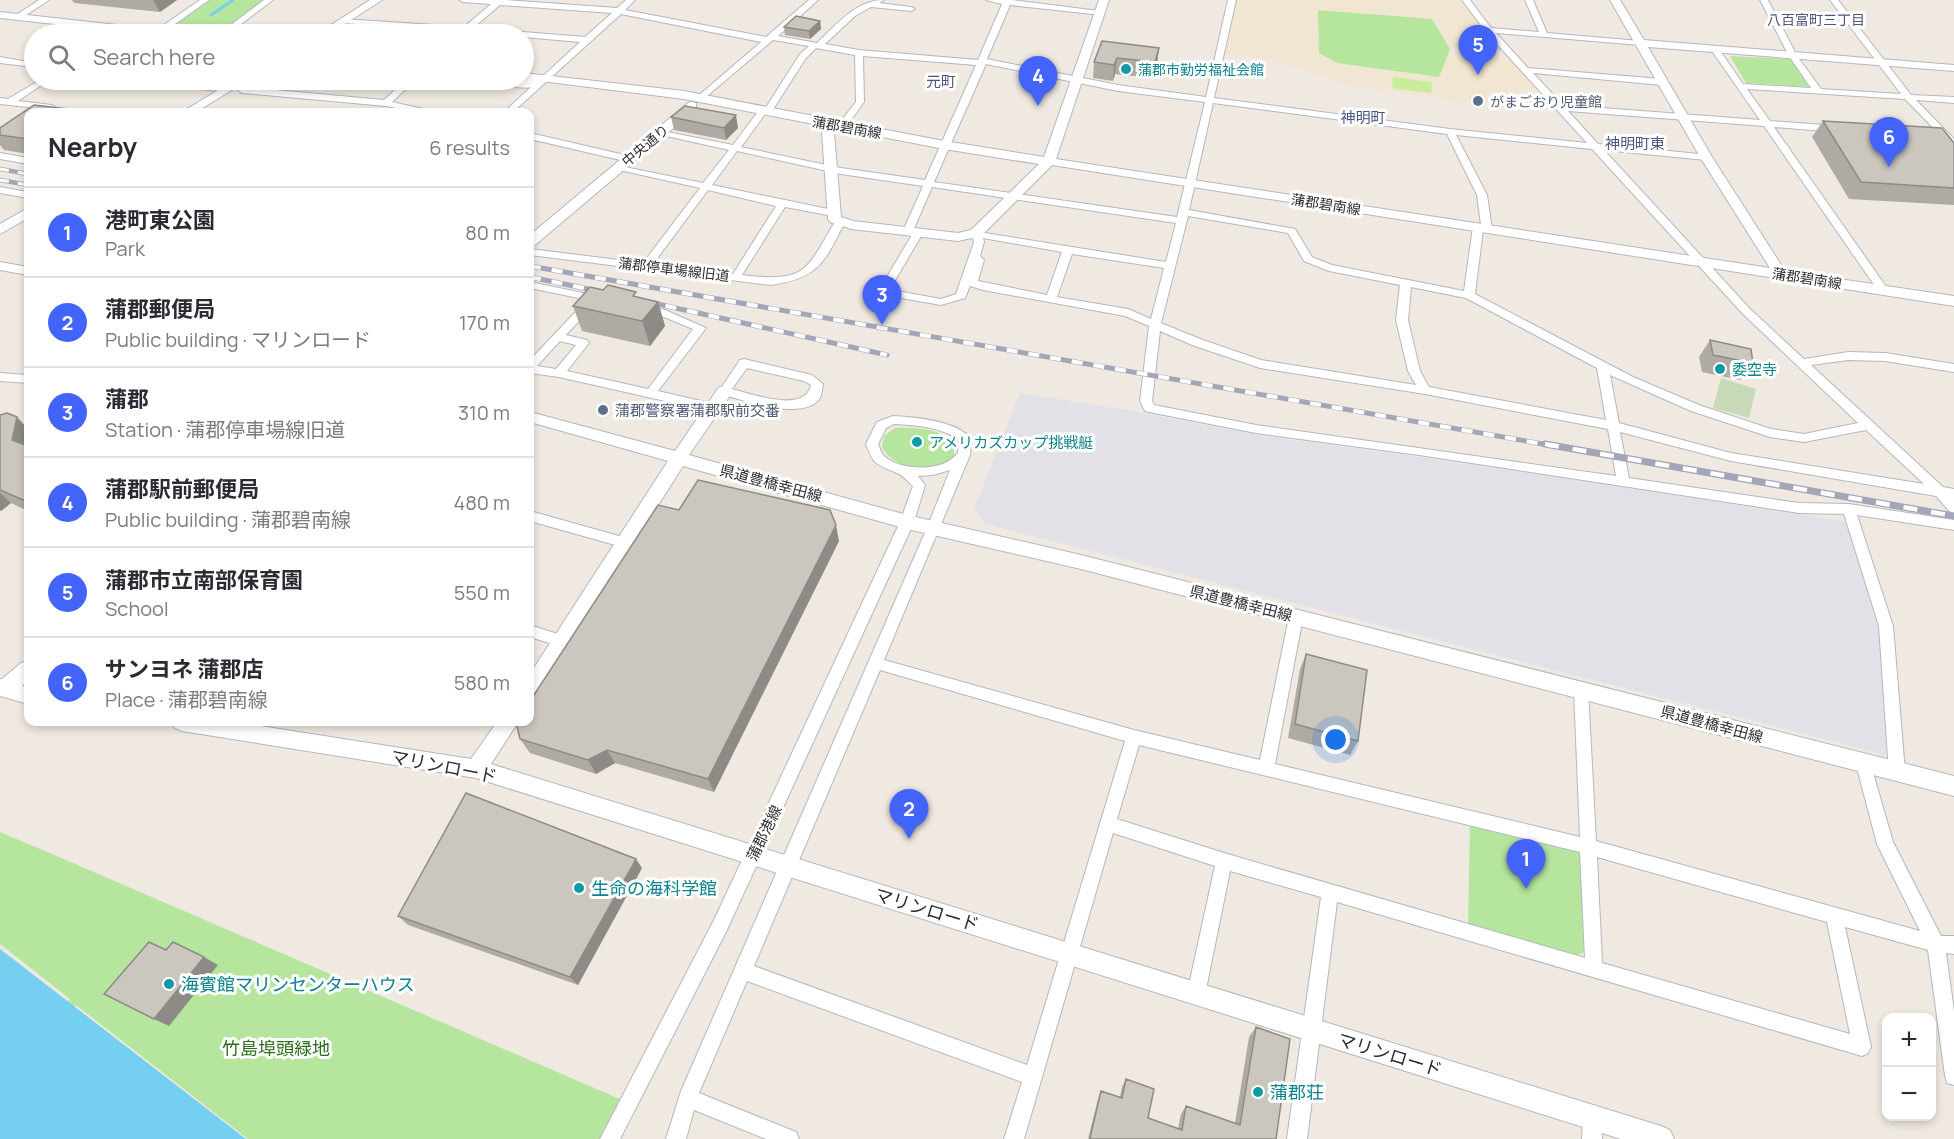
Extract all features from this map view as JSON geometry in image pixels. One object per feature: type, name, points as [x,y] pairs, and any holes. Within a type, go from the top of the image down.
[{"type":"street","points":[[17,16],[45,0]]},
{"type":"street","points":[[171,24],[205,0]]},
{"type":"street","points":[[237,24],[269,0]]},
{"type":"street","points":[[339,24],[377,0]]},
{"type":"street","points":[[463,0],[620,11],[768,39],[859,53],[1025,67],[1077,80],[1450,132],[1706,157]]},
{"type":"street","points":[[573,8],[580,0]]},
{"type":"street","points":[[534,89],[632,0]]},
{"type":"street","name":"中央通り","points":[[534,239],[814,0]]},
{"type":"street","points":[[647,265],[765,112],[803,56],[852,14],[880,0]]},
{"type":"street","points":[[990,0],[1099,13]]},
{"type":"street","points":[[976,233],[1049,161],[1104,0]]},
{"type":"street","points":[[1232,0],[1191,183],[1155,326],[1146,401],[1149,408],[1256,429],[1799,508],[1849,510],[1954,525]]},
{"type":"street","points":[[1466,0],[1489,30],[1746,311],[1939,491],[1954,508]]},
{"type":"street","points":[[1529,0],[1544,35]]},
{"type":"street","points":[[1615,0],[1706,157],[1780,273]]},
{"type":"street","points":[[1764,0],[1793,56],[1818,91]]},
{"type":"street","points":[[1834,0],[1908,97],[1952,140]]},
{"type":"street","points":[[472,24],[499,1]]},
{"type":"street","points":[[976,233],[979,242],[961,296],[941,302],[888,293],[886,287],[913,232],[927,184],[983,62],[1008,1]]},
{"type":"street","points":[[871,5],[912,9]]},
{"type":"street","points":[[0,15],[83,24]]},
{"type":"street","points":[[0,20],[32,24]]},
{"type":"street","points":[[344,21],[376,24]]},
{"type":"street","points":[[1489,30],[1716,51],[1954,68]]},
{"type":"street","points":[[534,36],[587,40]]},
{"type":"street","points":[[1716,51],[1883,290]]},
{"type":"street","points":[[837,218],[828,132],[860,102],[859,53]]},
{"type":"street","points":[[0,60],[24,64]]},
{"type":"street","points":[[1526,70],[1662,82]]},
{"type":"street","name":"蒲郡碧南線","points":[[534,79],[543,81]]},
{"type":"street","name":"蒲郡碧南線","points":[[534,81],[681,100],[700,99],[944,145],[1954,301]]},
{"type":"street","points":[[1740,86],[1954,100]]},
{"type":"street","points":[[0,110],[30,90]]},
{"type":"street","points":[[195,108],[225,90]]},
{"type":"street","points":[[211,108],[235,90]]},
{"type":"street","points":[[282,90],[386,103],[408,108]]},
{"type":"street","points":[[386,103],[400,90]]},
{"type":"street","points":[[513,108],[533,90]]},
{"type":"street","points":[[0,101],[53,108]]},
{"type":"street","points":[[1561,108],[1844,130]]},
{"type":"street","points":[[660,132],[831,169],[1012,196],[1291,231],[1308,259],[1329,268],[1468,295],[1498,309],[1603,368],[1695,408],[1770,433],[1804,438],[1868,425]]},
{"type":"street","points":[[1450,132],[1482,195],[1483,228],[1468,295]]},
{"type":"street","points":[[1935,136],[1952,140]]},
{"type":"street","points":[[534,137],[706,187],[837,218],[913,232],[958,237],[976,233],[1068,251],[1169,266]]},
{"type":"street","points":[[0,156],[24,160]]},
{"type":"street","points":[[0,190],[24,194]]},
{"type":"street","points":[[736,277],[782,204]]},
{"type":"street","points":[[0,231],[24,215]]},
{"type":"street","name":"蒲郡停車場線旧道","points":[[534,252],[780,281],[808,273],[816,268],[837,218]]},
{"type":"street","points":[[0,242],[24,227]]},
{"type":"street","points":[[1051,300],[1068,251]]},
{"type":"street","points":[[974,257],[979,260],[972,283],[1128,313],[1146,319],[1155,326],[1260,364],[1425,390],[1613,426],[1731,457],[1954,494]]},
{"type":"street","points":[[0,266],[24,270]]},
{"type":"street","points":[[1406,282],[1402,320],[1414,371],[1425,390]]},
{"type":"street","points":[[534,288],[600,299],[534,364]]},
{"type":"street","points":[[628,305],[662,312],[700,328],[651,393]]},
{"type":"street","points":[[559,373],[583,343],[560,337]]},
{"type":"street","points":[[1802,363],[1848,356],[1885,357],[1954,368]]},
{"type":"street","points":[[534,684],[679,458],[744,363],[808,378],[817,384],[818,391],[814,399],[805,404],[793,406],[725,391]]},
{"type":"street","points":[[1603,368],[1623,481]]},
{"type":"street","points":[[534,369],[714,408]]},
{"type":"street","points":[[0,377],[24,379]]},
{"type":"street","name":"県道豊橋幸田線","points":[[534,418],[907,522],[1081,562],[1954,786]]},
{"type":"street","points":[[676,1139],[688,1098],[934,528],[962,457],[967,442],[962,435],[956,432],[901,420],[884,423],[874,435],[871,447],[884,463],[905,471],[924,473],[937,471],[962,457]]},
{"type":"street","name":"蒲郡港線","points":[[610,1139],[720,926],[907,522],[919,485],[905,471]]},
{"type":"street","points":[[1849,510],[1886,626],[1897,772]]},
{"type":"street","points":[[534,517],[626,543]]},
{"type":"street","points":[[1266,769],[1296,617]]},
{"type":"street","points":[[534,632],[562,641]]},
{"type":"street","points":[[875,663],[1134,737],[1590,847],[1834,916],[1945,944]]},
{"type":"street","points":[[2,688],[24,672]]},
{"type":"street","points":[[2,688],[24,695]]},
{"type":"street","points":[[1581,690],[1594,968]]},
{"type":"street","name":"マリンロード","points":[[207,726],[476,769],[1311,1029],[1592,1128],[1661,1139]]},
{"type":"street","points":[[476,769],[505,726]]},
{"type":"street","points":[[1014,1139],[1134,737]]},
{"type":"street","points":[[1864,764],[1885,843],[1945,944],[1954,1076]]},
{"type":"street","points":[[1108,825],[1862,1047],[1834,916]]},
{"type":"street","points":[[1196,994],[1224,861]]},
{"type":"street","points":[[1297,1139],[1330,891]]},
{"type":"street","points":[[742,970],[1032,1076]]},
{"type":"street","points":[[688,1098],[789,1139]]},
{"type":"shaded area","points":[[1232,0],[1466,0],[1508,50],[1450,49],[1449,56],[1517,60],[1543,89],[1518,89],[1520,108],[1441,99],[1345,84],[1284,63],[1220,51]]},
{"type":"shaded area","points":[[1020,393],[1127,410],[1264,436],[1484,466],[1849,522],[1881,625],[1886,755],[985,524],[974,509]]},
{"type":"green space","points":[[209,0],[263,0],[231,24],[176,24]]},
{"type":"green space","points":[[1318,10],[1432,19],[1450,49],[1439,77],[1337,63],[1319,53]]},
{"type":"green space","points":[[1730,56],[1790,59],[1812,87],[1746,83]]},
{"type":"green space","points":[[1393,77],[1432,82],[1431,93],[1392,88]]},
{"type":"green space","points":[[1721,378],[1756,389],[1749,418],[1713,408]]},
{"type":"green space","points":[[895,428],[919,428],[942,435],[954,444],[954,456],[937,466],[916,468],[906,466],[888,455],[882,447],[884,436]]},
{"type":"green space","points":[[1470,823],[1577,850],[1580,853],[1588,950],[1576,956],[1468,924]]},
{"type":"green space","name":"竹島埠頭緑地","points":[[0,832],[622,1100],[603,1139],[248,1139],[76,1005],[32,1049],[7,1062],[70,999],[0,944]]},
{"type":"water","points":[[0,949],[246,1139],[0,1139]]},
{"type":"building","points":[[796,16],[820,21],[809,31],[784,27]]},
{"type":"building","points":[[1102,41],[1159,48],[1155,62],[1117,58],[1114,65],[1094,62]]},
{"type":"building","points":[[34,105],[60,108],[30,108]]},
{"type":"building","points":[[685,106],[736,115],[724,128],[671,117]]},
{"type":"building","points":[[24,112],[24,138],[0,135],[0,128]]},
{"type":"building","points":[[1823,121],[1942,128],[1954,143],[1954,188],[1861,182]]},
{"type":"building","points":[[608,285],[636,292],[633,296],[658,302],[642,321],[573,306],[590,287],[603,290]]},
{"type":"building","points":[[1710,340],[1751,349],[1753,363],[1713,355]]},
{"type":"building","points":[[7,413],[17,417],[12,440],[24,444],[24,500],[0,490],[0,415]]},
{"type":"building","points":[[698,480],[830,510],[836,525],[708,779],[607,750],[588,760],[520,739],[517,726],[534,726],[534,695],[658,505],[679,510]]},
{"type":"building","points":[[1306,654],[1367,670],[1358,741],[1295,724]]},
{"type":"building","name":"生命の海科学館","points":[[466,793],[636,859],[570,977],[398,916]]},
{"type":"building","name":"海賓館マリンセンターハウス","points":[[149,942],[166,950],[173,942],[204,957],[154,1019],[104,994]]},
{"type":"building","name":"蒲郡荘","points":[[1256,1027],[1290,1039],[1276,1139],[1090,1138],[1101,1091],[1122,1098],[1126,1079],[1154,1089],[1148,1118],[1182,1130],[1186,1106],[1240,1125]]},
{"type":"waterway","points":[[211,15],[233,0]]},
{"type":"railway","points":[[0,169],[24,173]]},
{"type":"railway","points":[[0,180],[24,184]]},
{"type":"railway","points":[[534,267],[1554,446]]},
{"type":"railway","points":[[534,278],[603,292]]},
{"type":"railway","points":[[644,301],[887,355]]},
{"type":"railway","points":[[1545,444],[1954,516]]},
{"type":"place","name":"蒲郡市勤労福祉会館","points":[[1126,69]]},
{"type":"place","name":"蒲郡市立南部保育園","points":[[1478,75]]},
{"type":"place","name":"がまごおり児童館","points":[[1478,101]]},
{"type":"place","name":"蒲郡駅前郵便局","points":[[1038,106]]},
{"type":"place","name":"サンヨネ 蒲郡店","points":[[1889,167]]},
{"type":"place","name":"蒲郡","points":[[882,325]]},
{"type":"place","name":"委空寺","points":[[1720,369]]},
{"type":"place","name":"蒲郡警察署蒲郡駅前交番","points":[[603,410]]},
{"type":"place","name":"アメリカズカップ挑戦艇","points":[[917,442]]},
{"type":"place","name":"蒲郡郵便局","points":[[909,839]]},
{"type":"place","name":"生命の海科学館","points":[[579,888]]},
{"type":"place","name":"港町東公園","points":[[1526,889]]},
{"type":"place","name":"海賓館マリンセンターハウス","points":[[169,984]]},
{"type":"place","name":"蒲郡荘","points":[[1258,1092]]},
{"type":"district","name":"八百富町三丁目","points":[[1816,19]]},
{"type":"district","name":"元町","points":[[941,81]]},
{"type":"district","name":"神明町","points":[[1363,117]]},
{"type":"district","name":"神明町東","points":[[1635,143]]}]
